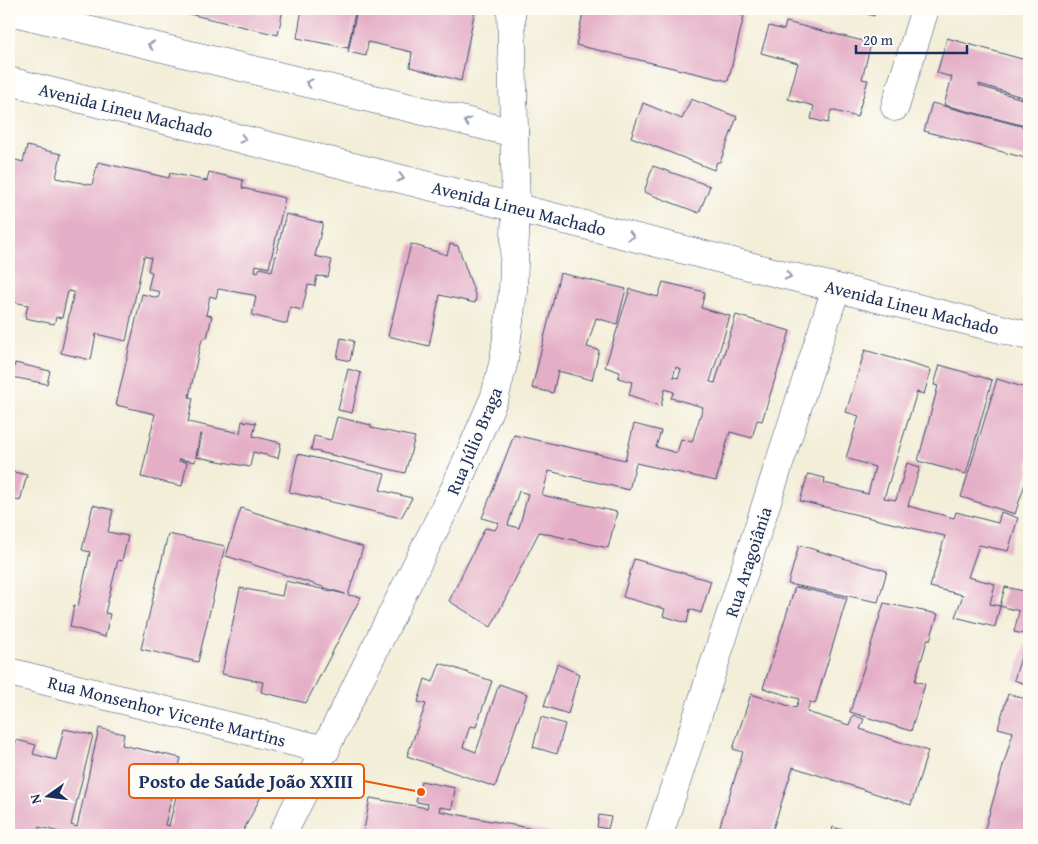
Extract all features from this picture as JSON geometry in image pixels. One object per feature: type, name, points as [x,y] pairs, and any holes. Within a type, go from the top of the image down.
[{"type":"street","name":"Rua Júlio Braga","points":[[282,835],[455,488],[495,396],[504,360],[512,291],[516,207],[512,9]]},
{"type":"street","points":[[896,107],[925,9]]},
{"type":"street","points":[[9,11],[514,133]]},
{"type":"street","name":"Avenida Lineu Machado","points":[[9,81],[1029,336]]},
{"type":"street","name":"Rua Aragoiânia","points":[[659,835],[836,288]]},
{"type":"street","name":"Rua Monsenhor Vicente Martins","points":[[9,672],[326,750]]},
{"type":"building","points":[[168,9],[283,9],[278,35]]},
{"type":"building","points":[[302,9],[356,9],[348,48],[297,38]]},
{"type":"building","points":[[357,9],[475,9],[461,81],[410,67],[412,52],[368,42],[366,56],[348,52]]},
{"type":"building","points":[[584,9],[714,9],[744,16],[728,81],[576,45]]},
{"type":"building","points":[[738,9],[759,9],[758,14]]},
{"type":"building","points":[[836,9],[851,9],[849,15],[836,11]]},
{"type":"building","points":[[852,9],[876,9],[874,16]]},
{"type":"building","points":[[786,22],[871,43],[862,79],[868,80],[857,117],[831,110],[828,123],[811,119],[814,106],[788,99],[798,63],[761,53],[769,26],[784,30]]},
{"type":"building","points":[[947,38],[1029,61],[1029,99],[979,84],[979,86],[1029,101],[1029,127],[944,105],[952,77],[937,73]]},
{"type":"building","points":[[691,99],[737,117],[720,162],[717,162],[714,170],[631,137],[643,103],[682,119]]},
{"type":"building","points":[[932,103],[1029,128],[1029,159],[924,131]]},
{"type":"building","points":[[27,146],[61,154],[56,178],[92,185],[98,162],[169,178],[170,173],[207,181],[209,172],[243,180],[242,188],[285,198],[269,268],[256,265],[255,271],[258,272],[260,268],[272,271],[286,214],[323,223],[315,256],[332,260],[328,277],[317,276],[315,286],[308,285],[302,310],[290,307],[287,324],[252,315],[256,297],[253,295],[218,289],[216,298],[210,296],[206,315],[212,316],[207,338],[203,338],[200,346],[189,397],[193,398],[188,422],[240,433],[242,421],[256,423],[253,436],[281,443],[278,458],[253,452],[250,467],[197,457],[202,434],[200,434],[195,462],[179,459],[179,461],[187,462],[182,486],[141,477],[155,414],[116,405],[142,294],[158,298],[160,292],[148,289],[152,272],[148,271],[151,258],[144,256],[126,341],[96,334],[91,360],[61,353],[74,292],[68,291],[62,318],[56,317],[54,324],[25,318],[28,305],[9,301],[9,158],[23,162]]},
{"type":"building","points":[[653,166],[710,186],[699,213],[644,192]]},
{"type":"building","points":[[411,244],[447,255],[450,244],[458,246],[476,297],[475,303],[440,295],[429,346],[388,336]]},
{"type":"building","points":[[560,273],[626,289],[617,324],[596,318],[587,347],[599,350],[592,380],[558,371],[553,393],[532,388]]},
{"type":"building","points":[[663,282],[705,292],[701,308],[730,316],[710,382],[715,383],[736,315],[790,331],[762,421],[757,420],[752,438],[730,432],[716,481],[636,463],[629,490],[549,471],[542,495],[617,512],[608,548],[539,532],[491,627],[449,601],[485,528],[495,530],[499,523],[482,518],[514,435],[625,460],[634,424],[661,431],[656,447],[677,453],[681,439],[692,442],[703,407],[671,398],[674,392],[665,389],[661,406],[629,395],[632,382],[618,378],[620,372],[605,367],[630,289],[658,297]],"holes":[[[676,367],[681,369],[678,378],[673,377]],[[519,491],[528,494],[519,528],[508,525]]]},
{"type":"building","points":[[341,338],[354,341],[350,361],[337,358]]},
{"type":"building","points":[[865,350],[931,370],[924,394],[917,392],[884,498],[896,500],[907,463],[920,467],[908,506],[954,518],[956,512],[998,523],[1001,512],[1018,518],[1008,551],[979,545],[968,577],[995,584],[990,604],[1000,606],[995,627],[955,617],[963,595],[930,587],[945,536],[800,501],[808,474],[825,478],[824,483],[868,494],[875,467],[846,458],[859,416],[846,412]]},
{"type":"building","points":[[15,363],[50,371],[47,384],[12,377]]},
{"type":"building","points":[[940,365],[992,380],[966,474],[918,461],[938,386],[934,385]]},
{"type":"building","points":[[348,369],[361,373],[352,413],[338,410]]},
{"type":"building","points":[[997,379],[1029,389],[1029,472],[1015,514],[961,497]]},
{"type":"building","points":[[337,417],[371,425],[371,428],[415,437],[405,473],[311,450],[314,436],[331,440]]},
{"type":"building","points":[[298,454],[385,474],[380,490],[412,498],[401,518],[289,492]]},
{"type":"building","points":[[9,471],[27,475],[20,501],[9,498]]},
{"type":"building","points":[[93,505],[113,510],[108,532],[128,536],[122,561],[118,560],[105,613],[110,614],[105,637],[70,627],[74,605],[78,606],[90,552],[82,550]]},
{"type":"building","points":[[241,508],[363,547],[348,595],[361,597],[306,703],[261,692],[263,682],[222,674],[240,588],[282,596],[285,581],[345,594],[226,556]]},
{"type":"building","points":[[9,520],[15,521],[9,546]]},
{"type":"building","points":[[168,534],[225,546],[198,662],[141,649]]},
{"type":"building","points":[[799,545],[887,571],[878,602],[788,584]]},
{"type":"building","points":[[634,559],[711,581],[701,613],[690,609],[687,623],[663,616],[665,609],[623,597]]},
{"type":"building","points":[[1029,576],[1029,635],[1014,632],[1019,611],[1000,606],[1005,587],[1024,591]]},
{"type":"building","points":[[795,587],[847,598],[815,704],[810,702],[807,712],[849,725],[853,715],[864,719],[860,729],[928,751],[911,805],[793,767],[771,835],[717,835],[743,752],[733,749],[751,694],[796,708],[799,699],[763,688]]},
{"type":"building","points":[[884,603],[938,614],[930,640],[928,638],[915,681],[925,684],[911,731],[850,712]]},
{"type":"building","points":[[1025,644],[1029,645],[1029,685],[1014,680]]},
{"type":"building","points":[[440,663],[492,681],[476,727],[470,726],[463,747],[476,752],[499,684],[527,694],[495,787],[407,756],[426,704],[418,702],[425,679],[433,682]]},
{"type":"building","points":[[557,664],[579,674],[568,714],[544,706]]},
{"type":"building","points":[[1008,694],[1029,700],[1029,835],[983,835],[1013,732],[998,728]]},
{"type":"building","points":[[541,717],[565,724],[557,754],[533,747]]},
{"type":"building","points":[[99,728],[124,734],[122,745],[181,758],[165,825],[169,826],[183,767],[189,768],[190,764],[202,767],[200,771],[266,787],[241,835],[68,835],[39,827],[37,835],[9,835],[9,742],[15,744],[17,740],[36,745],[33,754],[56,760],[64,729],[93,735],[71,825],[77,827]]},
{"type":"building","points":[[421,781],[455,788],[452,809],[440,807],[439,811],[565,835],[363,835],[370,798],[427,808],[428,804],[416,802]]},
{"type":"building","points":[[599,815],[611,817],[608,829],[597,827]]},
{"type":"building","points":[[833,827],[860,835],[831,835]]},
{"type":"place","name":"Posto de Saúde João XXIII","points":[[421,792]]}]
